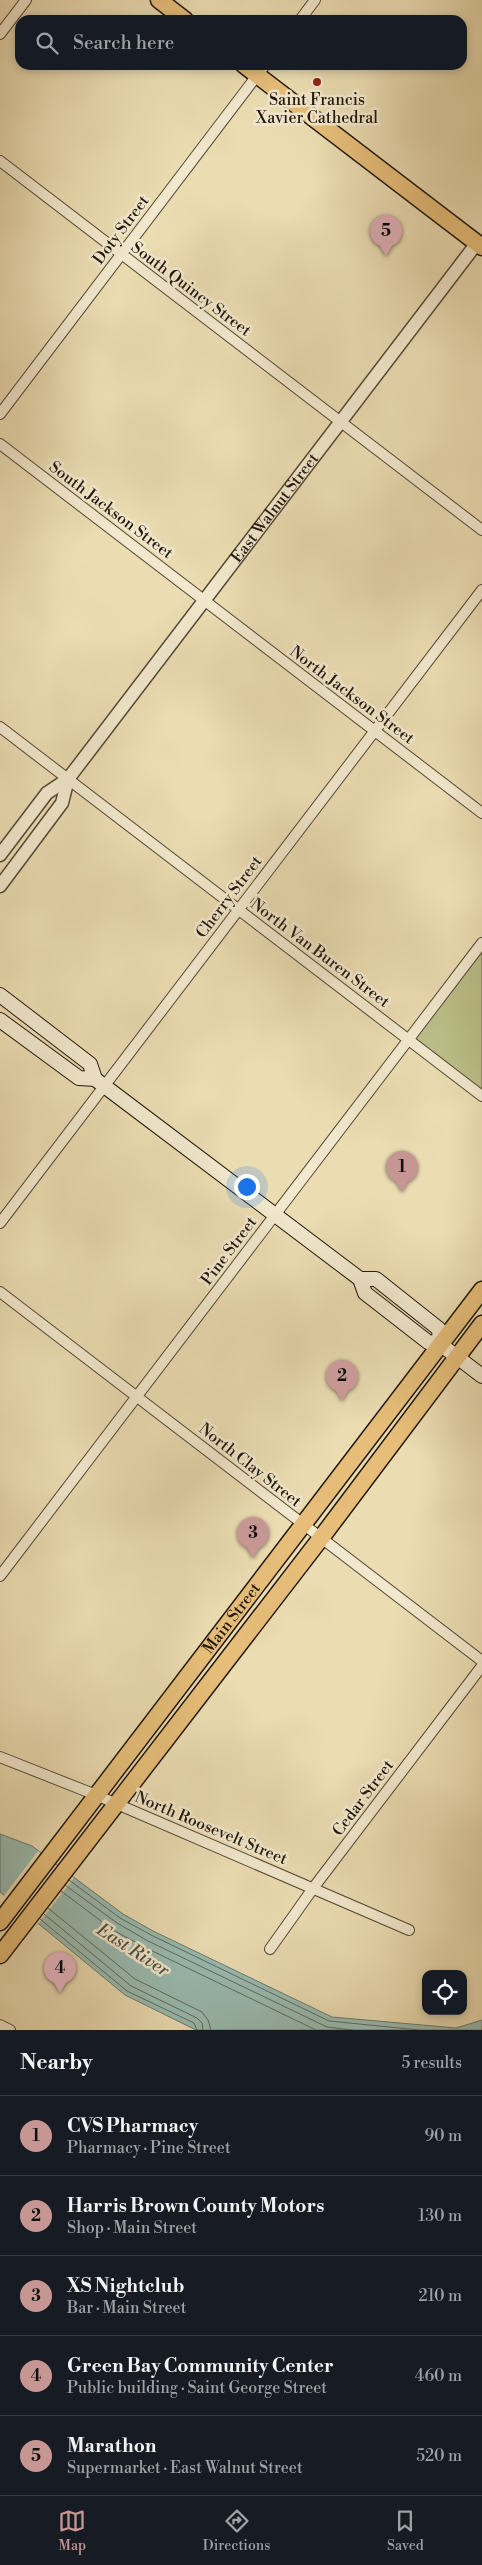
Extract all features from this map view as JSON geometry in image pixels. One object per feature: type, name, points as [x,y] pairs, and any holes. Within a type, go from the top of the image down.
[{"type":"main road","points":[[159,0],[178,15]]},
{"type":"main road","points":[[261,70],[480,242]]},
{"type":"main road","points":[[0,995],[90,1064],[99,1083]]},
{"type":"main road","points":[[0,1020],[78,1078],[99,1083],[360,1279],[376,1279],[439,1329],[440,1344],[482,1376]]},
{"type":"main road","name":"Main Street","points":[[0,1922],[482,1290]]},
{"type":"main road","name":"Main Street","points":[[0,1955],[321,1538],[482,1324]]},
{"type":"street","points":[[0,34],[26,0]]},
{"type":"street","points":[[304,15],[315,0]]},
{"type":"street","name":"Doty Street","points":[[0,414],[261,70]]},
{"type":"street","name":"South Quincy Street","points":[[0,161],[482,530]]},
{"type":"street","name":"East Walnut Street","points":[[0,855],[47,794],[68,779],[480,242]]},
{"type":"street","name":"South Jackson Street","points":[[0,444],[205,601]]},
{"type":"street","name":"Cherry Street","points":[[0,1223],[99,1083],[239,909],[482,590]]},
{"type":"street","name":"North Jackson Street","points":[[205,601],[482,813]]},
{"type":"street","name":"North Van Buren Street","points":[[0,727],[482,1096]]},
{"type":"street","name":"East Walnut Street","points":[[0,886],[62,803],[68,779]]},
{"type":"street","name":"Pine Street","points":[[0,1576],[482,943]]},
{"type":"street","name":"North Clay Street","points":[[0,1292],[482,1660]]},
{"type":"street","name":"Cedar Street","points":[[270,1949],[314,1887],[482,1666]]},
{"type":"street","name":"North Roosevelt Street","points":[[0,1757],[96,1795],[314,1887],[409,1930]]},
{"type":"street","points":[[0,2025],[10,2030]]},
{"type":"green space","points":[[482,943],[482,1096],[409,1039]]},
{"type":"water","name":"East River","points":[[0,1834],[32,1846],[123,1914],[153,1931],[332,2017],[456,2028],[482,2020],[482,2030],[196,2030],[125,1995],[0,1892]]},
{"type":"pier","points":[[38,1851],[74,1878],[38,1924],[3,1897]]},
{"type":"place","name":"Saint Francis Xavier Cathedral","points":[[317,82]]},
{"type":"place","name":"Marathon","points":[[386,256]]},
{"type":"place","name":"CVS Pharmacy","points":[[402,1192]]},
{"type":"place","name":"Harris Brown County Motors","points":[[342,1401]]},
{"type":"place","name":"XS Nightclub","points":[[253,1558]]},
{"type":"place","name":"Green Bay Community Center","points":[[60,1993]]}]
